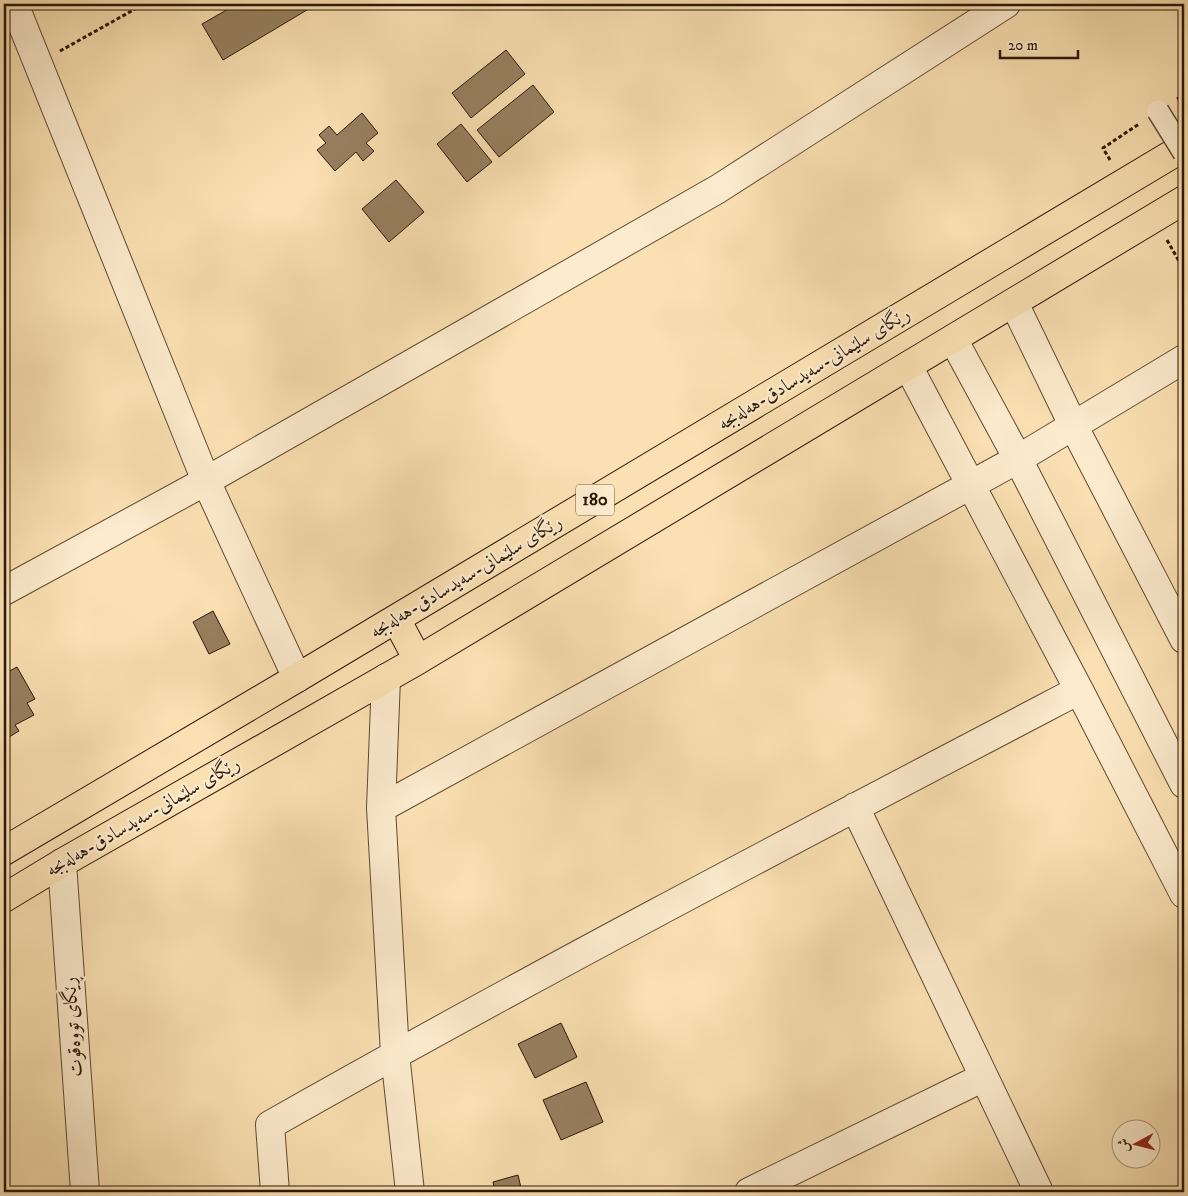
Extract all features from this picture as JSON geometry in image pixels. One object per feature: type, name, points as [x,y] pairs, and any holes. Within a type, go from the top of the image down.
[{"type":"highway","name":"رێگای سلێمانی-سەیدسادق-هەلەبجە","points":[[4,851],[396,619],[1184,147]]},
{"type":"highway","name":"رێگای سلێمانی-سەیدسادق-هەلەبجە","points":[[4,898],[418,660],[1184,200]]},
{"type":"highway","points":[[396,619],[418,660]]},
{"type":"street","points":[[14,4],[206,481],[297,678]]},
{"type":"street","points":[[4,591],[206,481],[718,189],[1006,4]]},
{"type":"street","points":[[1158,111],[1184,153]]},
{"type":"street","points":[[1014,303],[1073,425],[1184,639]]},
{"type":"street","points":[[953,340],[1018,459],[1184,784]]},
{"type":"street","points":[[381,808],[971,486],[1184,359]]},
{"type":"street","points":[[908,366],[1184,894]]},
{"type":"street","points":[[386,678],[381,808],[395,1054],[410,1192]]},
{"type":"street","points":[[275,1192],[270,1125],[395,1054],[1079,690]]},
{"type":"street","points":[[856,807],[1039,1192]]},
{"type":"street","name":"ڕێگای تووەقوت","points":[[62,863],[84,1192]]},
{"type":"street","points":[[749,1192],[984,1077]]},
{"type":"path","points":[[38,63],[144,4]]},
{"type":"path","points":[[1103,148],[1140,123]]},
{"type":"path","points":[[1154,218],[1184,270]]},
{"type":"building","points":[[237,4],[317,4],[223,60],[202,24]]},
{"type":"building","points":[[506,50],[525,74],[471,118],[452,93]]},
{"type":"building","points":[[533,85],[554,112],[499,157],[477,130]]},
{"type":"building","points":[[362,113],[378,133],[366,143],[374,151],[363,161],[356,152],[335,171],[317,150],[326,143],[319,135],[329,126],[337,135]]},
{"type":"building","points":[[461,124],[492,162],[467,182],[437,144]]},
{"type":"building","points":[[396,180],[424,212],[389,242],[362,209]]},
{"type":"building","points":[[213,611],[230,644],[209,654],[193,622]]},
{"type":"building","points":[[17,667],[35,699],[27,703],[34,715],[15,725],[19,731],[4,740],[4,674]]},
{"type":"building","points":[[561,1023],[577,1057],[535,1078],[518,1044]]},
{"type":"building","points":[[586,1082],[603,1122],[561,1140],[543,1100]]},
{"type":"building","points":[[518,1175],[522,1192],[495,1192],[493,1182]]}]
